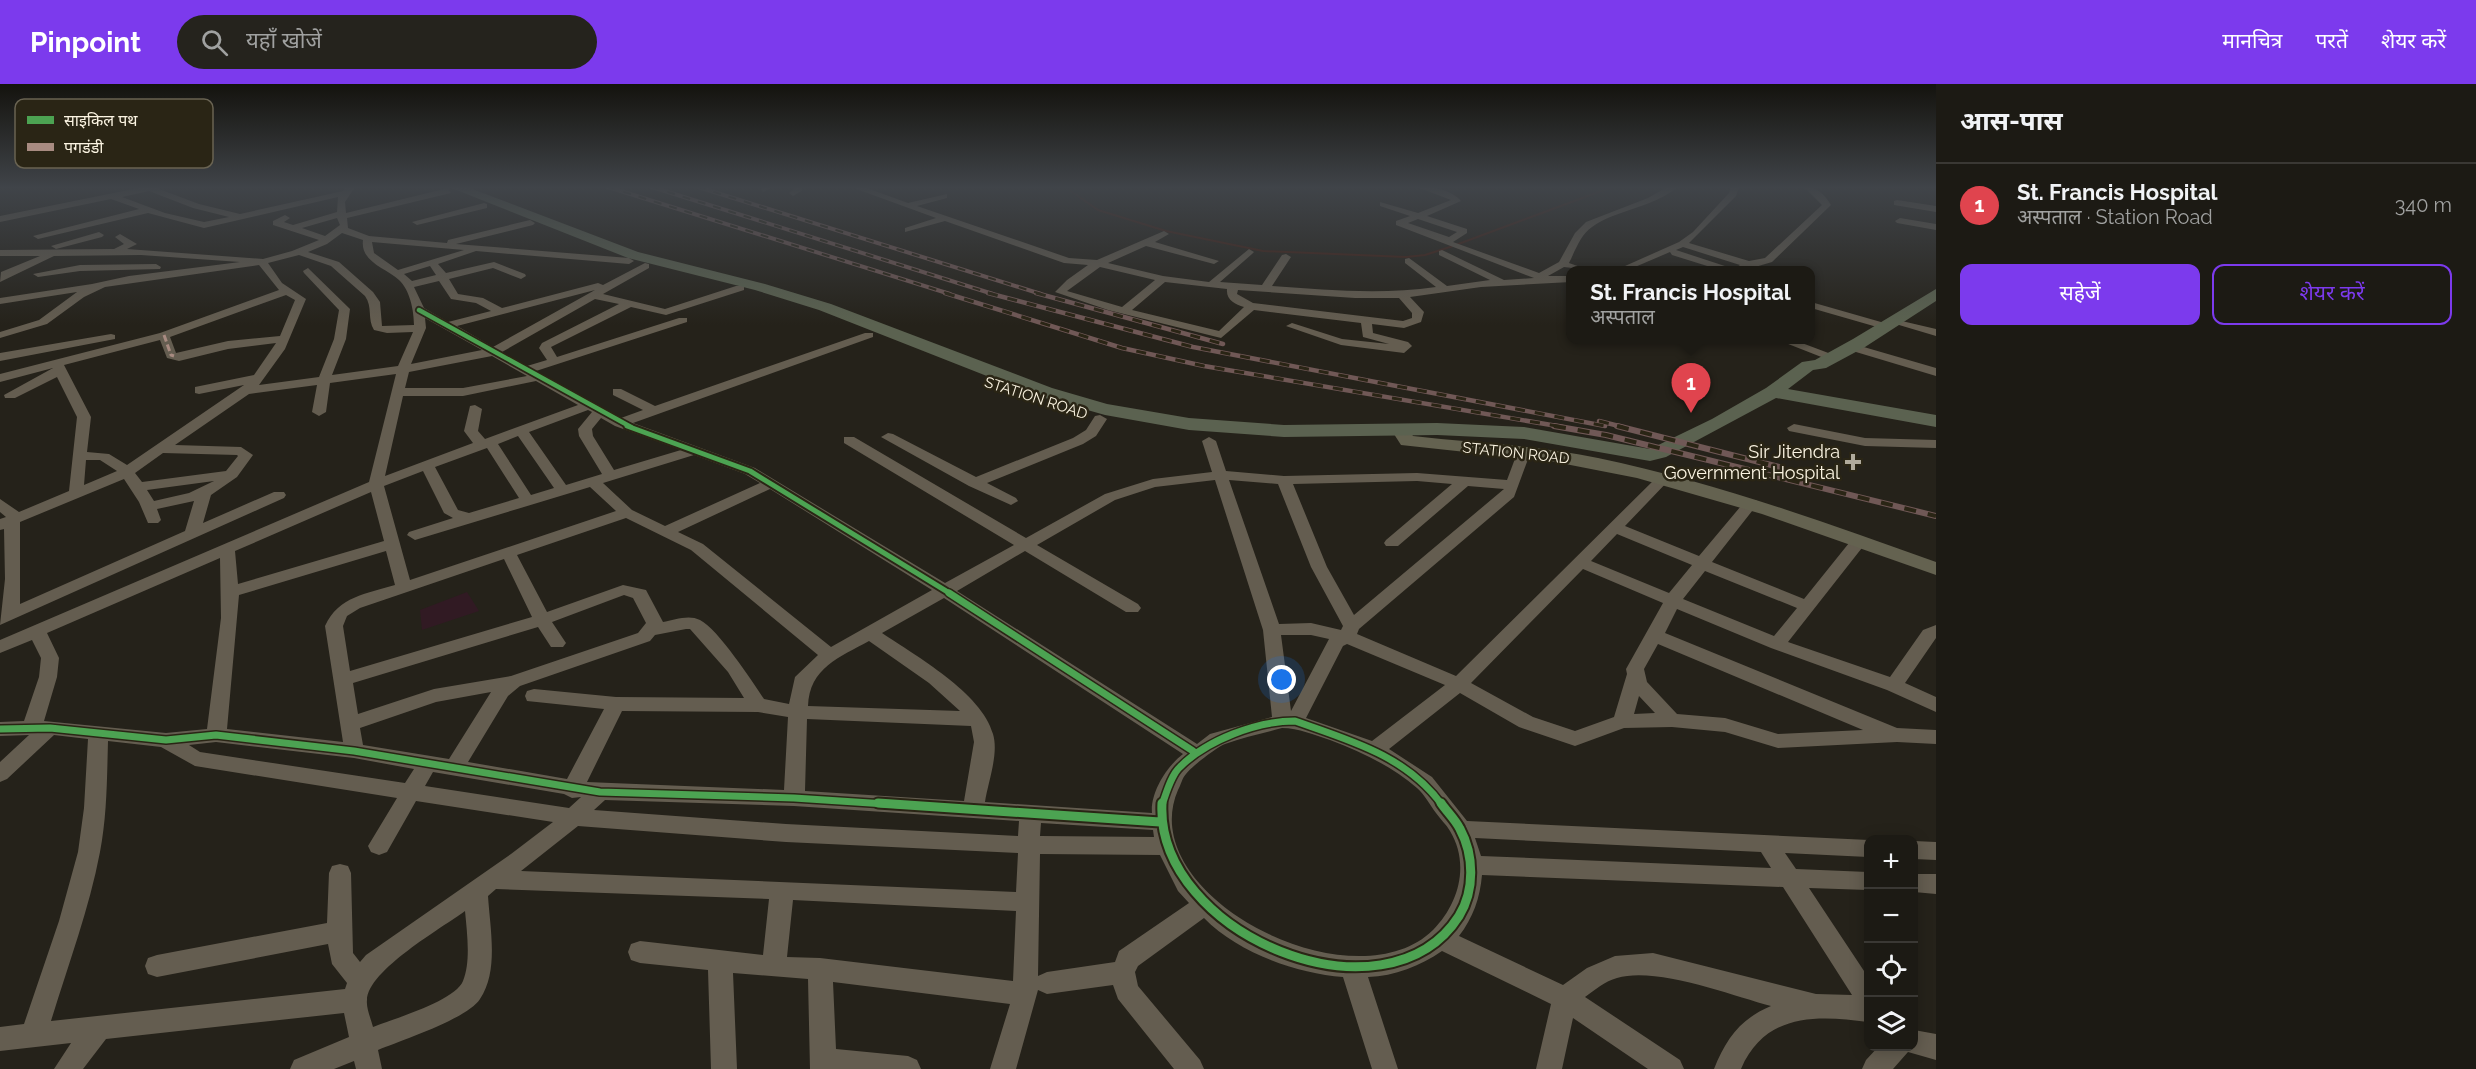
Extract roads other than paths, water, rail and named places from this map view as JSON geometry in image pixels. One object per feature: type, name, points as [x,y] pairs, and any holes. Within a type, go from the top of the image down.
[{"type":"highway","name":"STATION ROAD","points":[[556,233],[637,264],[740,288],[869,335],[1015,394],[1100,419],[1187,434],[1404,436],[1465,430],[1524,433],[1658,460]]},
{"type":"highway","points":[[565,233],[646,264],[747,288],[817,311],[1044,400],[1145,424],[1284,436],[1311,436]]},
{"type":"highway","name":"STATION ROAD","points":[[572,233],[633,255],[760,287],[835,311],[1071,400],[1135,415],[1189,424],[1311,436]]},
{"type":"highway","points":[[1777,399],[1808,366],[1826,360],[1855,345],[1936,294]]},
{"type":"highway","points":[[1404,436],[1488,438],[1658,460],[1727,426],[1806,382],[1826,360]]},
{"type":"highway","points":[[1806,382],[1844,407]]},
{"type":"highway","points":[[1777,399],[1936,421]]},
{"type":"main road","name":"STATION ROAD","points":[[1404,436],[1596,463],[1658,460]]},
{"type":"main road","points":[[1658,460],[1751,503],[1936,570]]},
{"type":"main road","points":[[1658,460],[1936,558]]},
{"type":"street","points":[[34,233],[55,250]]},
{"type":"street","points":[[305,233],[326,239]]},
{"type":"street","points":[[0,301],[261,261],[299,252],[335,233]]},
{"type":"street","points":[[352,233],[368,239],[637,264]]},
{"type":"street","points":[[435,245],[487,233]]},
{"type":"street","points":[[984,233],[1068,261],[1096,263],[1163,279],[1233,287],[1402,295],[1545,278],[1566,279]]},
{"type":"street","points":[[1420,233],[1445,245],[1502,283]]},
{"type":"street","points":[[1445,245],[1461,233]]},
{"type":"street","points":[[1545,278],[1563,264],[1580,233]]},
{"type":"street","points":[[1631,266],[1669,251],[1697,233]]},
{"type":"street","points":[[1745,266],[1768,260],[1797,233]]},
{"type":"street","points":[[1164,234],[1096,263],[1060,292],[1124,311],[1221,335],[1251,306]]},
{"type":"street","points":[[0,279],[6,272],[27,266],[55,250],[99,235]]},
{"type":"street","points":[[110,252],[132,244],[120,237]]},
{"type":"street","points":[[368,239],[367,248],[370,255],[398,273],[409,285],[419,310],[420,328],[403,369],[376,484],[404,587]]},
{"type":"street","points":[[1147,243],[1214,261]]},
{"type":"street","points":[[1682,244],[1749,264]]},
{"type":"street","points":[[1445,245],[1545,278]]},
{"type":"street","points":[[398,273],[433,264],[475,249]]},
{"type":"street","points":[[0,253],[55,250],[261,261]]},
{"type":"street","points":[[1669,251],[1716,266]]},
{"type":"street","points":[[299,252],[335,264],[369,294],[375,302],[378,328],[387,330],[420,328]]},
{"type":"street","points":[[1211,285],[1249,252]]},
{"type":"street","points":[[38,274],[80,268],[153,267],[194,256]]},
{"type":"street","points":[[1265,289],[1286,257]]},
{"type":"street","points":[[10,521],[125,472],[164,449],[262,378],[283,339],[300,299],[278,285],[261,261]]},
{"type":"street","points":[[1409,261],[1444,289]]},
{"type":"street","points":[[433,264],[445,277],[455,297],[479,300],[498,310]]},
{"type":"street","points":[[246,391],[403,369],[493,352],[620,280],[637,264]]},
{"type":"street","points":[[1563,264],[1570,266]]},
{"type":"street","points":[[409,285],[494,265],[520,276]]},
{"type":"street","points":[[0,312],[33,295],[38,274],[37,270],[27,266]]},
{"type":"street","points":[[308,271],[345,309],[340,339],[324,380],[319,412]]},
{"type":"street","points":[[1124,311],[1163,279]]},
{"type":"street","points":[[445,326],[498,310],[620,280]]},
{"type":"street","points":[[0,335],[46,320],[95,286]]},
{"type":"street","points":[[1233,287],[1234,298],[1251,306],[1404,325],[1417,320],[1418,312],[1402,295]]},
{"type":"street","points":[[594,295],[658,311],[670,311],[740,288]]},
{"type":"street","points":[[10,394],[60,367],[164,335],[287,291]]},
{"type":"street","points":[[538,301],[562,313]]},
{"type":"street","points":[[554,361],[546,345],[628,304]]},
{"type":"street","points":[[1815,306],[1936,333]]},
{"type":"street","points":[[419,310],[620,423],[750,471],[944,590],[1193,751]]},
{"type":"street","points":[[397,392],[463,392],[533,373],[554,361],[683,320]]},
{"type":"street","points":[[1292,326],[1341,342],[1404,349],[1406,346],[1404,344],[1367,335],[1366,320]]},
{"type":"street","points":[[164,335],[171,355],[179,357],[228,345],[283,339]]},
{"type":"street","points":[[620,423],[657,412],[869,335]]},
{"type":"street","points":[[0,357],[111,337]]},
{"type":"street","points":[[1794,344],[1826,360]]},
{"type":"street","points":[[1855,345],[1936,372]]},
{"type":"street","points":[[21,353],[43,367]]},
{"type":"street","points":[[0,378],[43,367],[60,367]]},
{"type":"street","points":[[60,367],[84,417],[76,493]]},
{"type":"street","points":[[199,390],[262,378]]},
{"type":"street","points":[[617,392],[657,412]]},
{"type":"street","points":[[475,409],[471,431],[486,443],[528,501]]},
{"type":"street","points":[[0,647],[376,484],[521,430],[593,409]]},
{"type":"street","points":[[593,409],[585,429],[586,436],[611,476]]},
{"type":"street","points":[[974,483],[1078,441],[1091,433],[1100,419]]},
{"type":"street","points":[[1794,428],[1864,442],[1936,444]]},
{"type":"street","points":[[521,430],[562,491]]},
{"type":"street","points":[[888,437],[1011,501]]},
{"type":"street","points":[[849,440],[1132,608]]},
{"type":"street","points":[[1209,441],[1272,630],[1288,721]]},
{"type":"street","points":[[80,457],[104,457],[125,472],[152,513],[222,484],[246,455],[245,452],[164,449]]},
{"type":"street","points":[[415,535],[694,451]]},
{"type":"street","points":[[1288,721],[1336,642],[1509,494],[1524,452]]},
{"type":"street","points":[[1376,749],[1459,684],[1615,528],[1658,460]]},
{"type":"street","points":[[427,465],[452,513],[469,518]]},
{"type":"street","points":[[137,488],[232,474]]},
{"type":"street","points":[[794,798],[799,691],[804,677],[830,654],[1110,497],[1153,483],[1221,475],[1284,480],[1417,477],[1513,485]]},
{"type":"street","points":[[1284,480],[1319,567],[1350,631]]},
{"type":"street","points":[[1392,543],[1466,480]]},
{"type":"street","points":[[593,482],[627,513],[697,548],[830,654]]},
{"type":"street","points":[[664,532],[770,484]]},
{"type":"street","points":[[195,536],[204,493]]},
{"type":"street","points":[[7,613],[195,536],[279,495]]},
{"type":"street","points":[[1672,720],[1638,684],[1635,669],[1672,601],[1751,503]]},
{"type":"street","points":[[0,504],[10,521],[13,579],[7,613]]},
{"type":"street","points":[[354,751],[334,626],[340,613],[354,604],[627,513]]},
{"type":"street","points":[[1615,528],[1807,606]]},
{"type":"street","points":[[195,536],[222,551],[230,570],[230,592],[216,735]]},
{"type":"street","points":[[1777,644],[1859,541]]},
{"type":"street","points":[[230,592],[392,544]]},
{"type":"street","points":[[509,554],[542,620],[557,643]]},
{"type":"street","points":[[1580,562],[1777,644],[1894,685],[1936,705]]},
{"type":"street","points":[[342,680],[542,620],[623,590],[632,590],[640,594],[656,623],[644,637],[513,682],[434,696],[350,724]]},
{"type":"street","points":[[0,774],[41,728],[50,658],[31,633],[7,613]]},
{"type":"street","points":[[652,630],[686,623],[695,624],[735,668],[758,705]]},
{"type":"street","points":[[1272,630],[1350,631],[1459,684],[1526,722],[1575,739],[1622,721],[1672,720],[1725,725],[1778,741],[1896,735],[1936,737]]},
{"type":"street","points":[[1894,685],[1929,634],[1936,631]]},
{"type":"street","points":[[869,632],[956,696],[977,719],[984,735],[974,808]]},
{"type":"street","points":[[1655,636],[1896,735]]},
{"type":"street","points":[[1622,721],[1636,674]]},
{"type":"street","points":[[455,767],[501,692],[513,682]]},
{"type":"street","points":[[534,696],[616,704],[758,705],[799,712],[977,719]]},
{"type":"street","points":[[572,790],[616,704]]},
{"type":"street","points":[[1288,721],[1376,749],[1426,784],[1461,829],[1472,865],[1467,906],[1443,940],[1418,955],[1387,965],[1353,968],[1298,960],[1246,938],[1203,906],[1179,877],[1165,846],[1160,822],[1168,782],[1193,751],[1228,733],[1251,725],[1288,721]]},
{"type":"street","points":[[0,729],[41,728],[166,740],[216,735],[354,751],[455,767],[572,790],[794,798],[1160,822]]},
{"type":"street","points":[[33,1036],[75,905],[89,851],[96,805],[98,733]]},
{"type":"street","points":[[166,740],[195,759],[575,817],[786,833],[1030,845],[1165,846]]},
{"type":"street","points":[[379,846],[428,763]]},
{"type":"street","points":[[0,1039],[98,1029],[357,990],[375,963],[486,886],[575,817],[600,792]]},
{"type":"street","points":[[1003,1069],[1036,989],[1029,902],[1030,814]]},
{"type":"street","points":[[1461,829],[1864,848]]},
{"type":"street","points":[[1766,842],[1868,997]]},
{"type":"street","points":[[1918,850],[1936,851]]},
{"type":"street","points":[[1472,865],[1864,882]]},
{"type":"street","points":[[340,873],[341,956],[357,990],[369,1069]]},
{"type":"street","points":[[1918,883],[1936,884]]},
{"type":"street","points":[[486,886],[782,890],[1029,902]]},
{"type":"street","points":[[303,1069],[456,1005],[467,996],[474,987],[477,973],[486,886]]},
{"type":"street","points":[[774,967],[782,890]]},
{"type":"street","points":[[1191,1069],[1127,991],[1123,972],[1128,959],[1203,906]]},
{"type":"street","points":[[157,966],[339,931]]},
{"type":"street","points":[[1443,940],[1565,998],[1671,1069]]},
{"type":"street","points":[[640,952],[720,962],[1036,989],[1123,972]]},
{"type":"street","points":[[720,962],[724,1069]]},
{"type":"street","points":[[1549,1069],[1565,998],[1609,968],[1626,963],[1653,964],[1817,1006]]},
{"type":"street","points":[[1353,968],[1385,1069]]},
{"type":"street","points":[[820,969],[823,1065],[908,1069]]},
{"type":"street","points":[[1727,1069],[1741,1041],[1762,1023],[1791,1009],[1845,1005],[1864,1009]]},
{"type":"street","points":[[67,1069],[98,1029]]},
{"type":"street","points":[[1918,1043],[1936,1047]]},
{"type":"street","points":[[1875,1069],[1894,1051]]},
{"type":"waterway","points":[[1176,233],[1263,251],[1406,257],[1425,255],[1488,233]]},
{"type":"railway","points":[[755,233],[950,294]]},
{"type":"railway","points":[[798,233],[993,294]]},
{"type":"railway","points":[[845,233],[1041,294]]},
{"type":"railway","points":[[945,293],[1122,348],[1204,366],[1563,427]]},
{"type":"railway","points":[[988,293],[1193,347],[1605,426]]},
{"type":"railway","points":[[1036,293],[1223,344]]},
{"type":"railway","points":[[1599,421],[1623,427]]},
{"type":"railway","points":[[1554,426],[1606,435],[1936,516]]},
{"type":"railway","points":[[1617,426],[1779,467]]},
{"type":"place","name":"St. Francis Hospital","points":[[1691,413]]},
{"type":"place","name":"Sir Jitendra Government Hospital","points":[[1853,462]]}]
